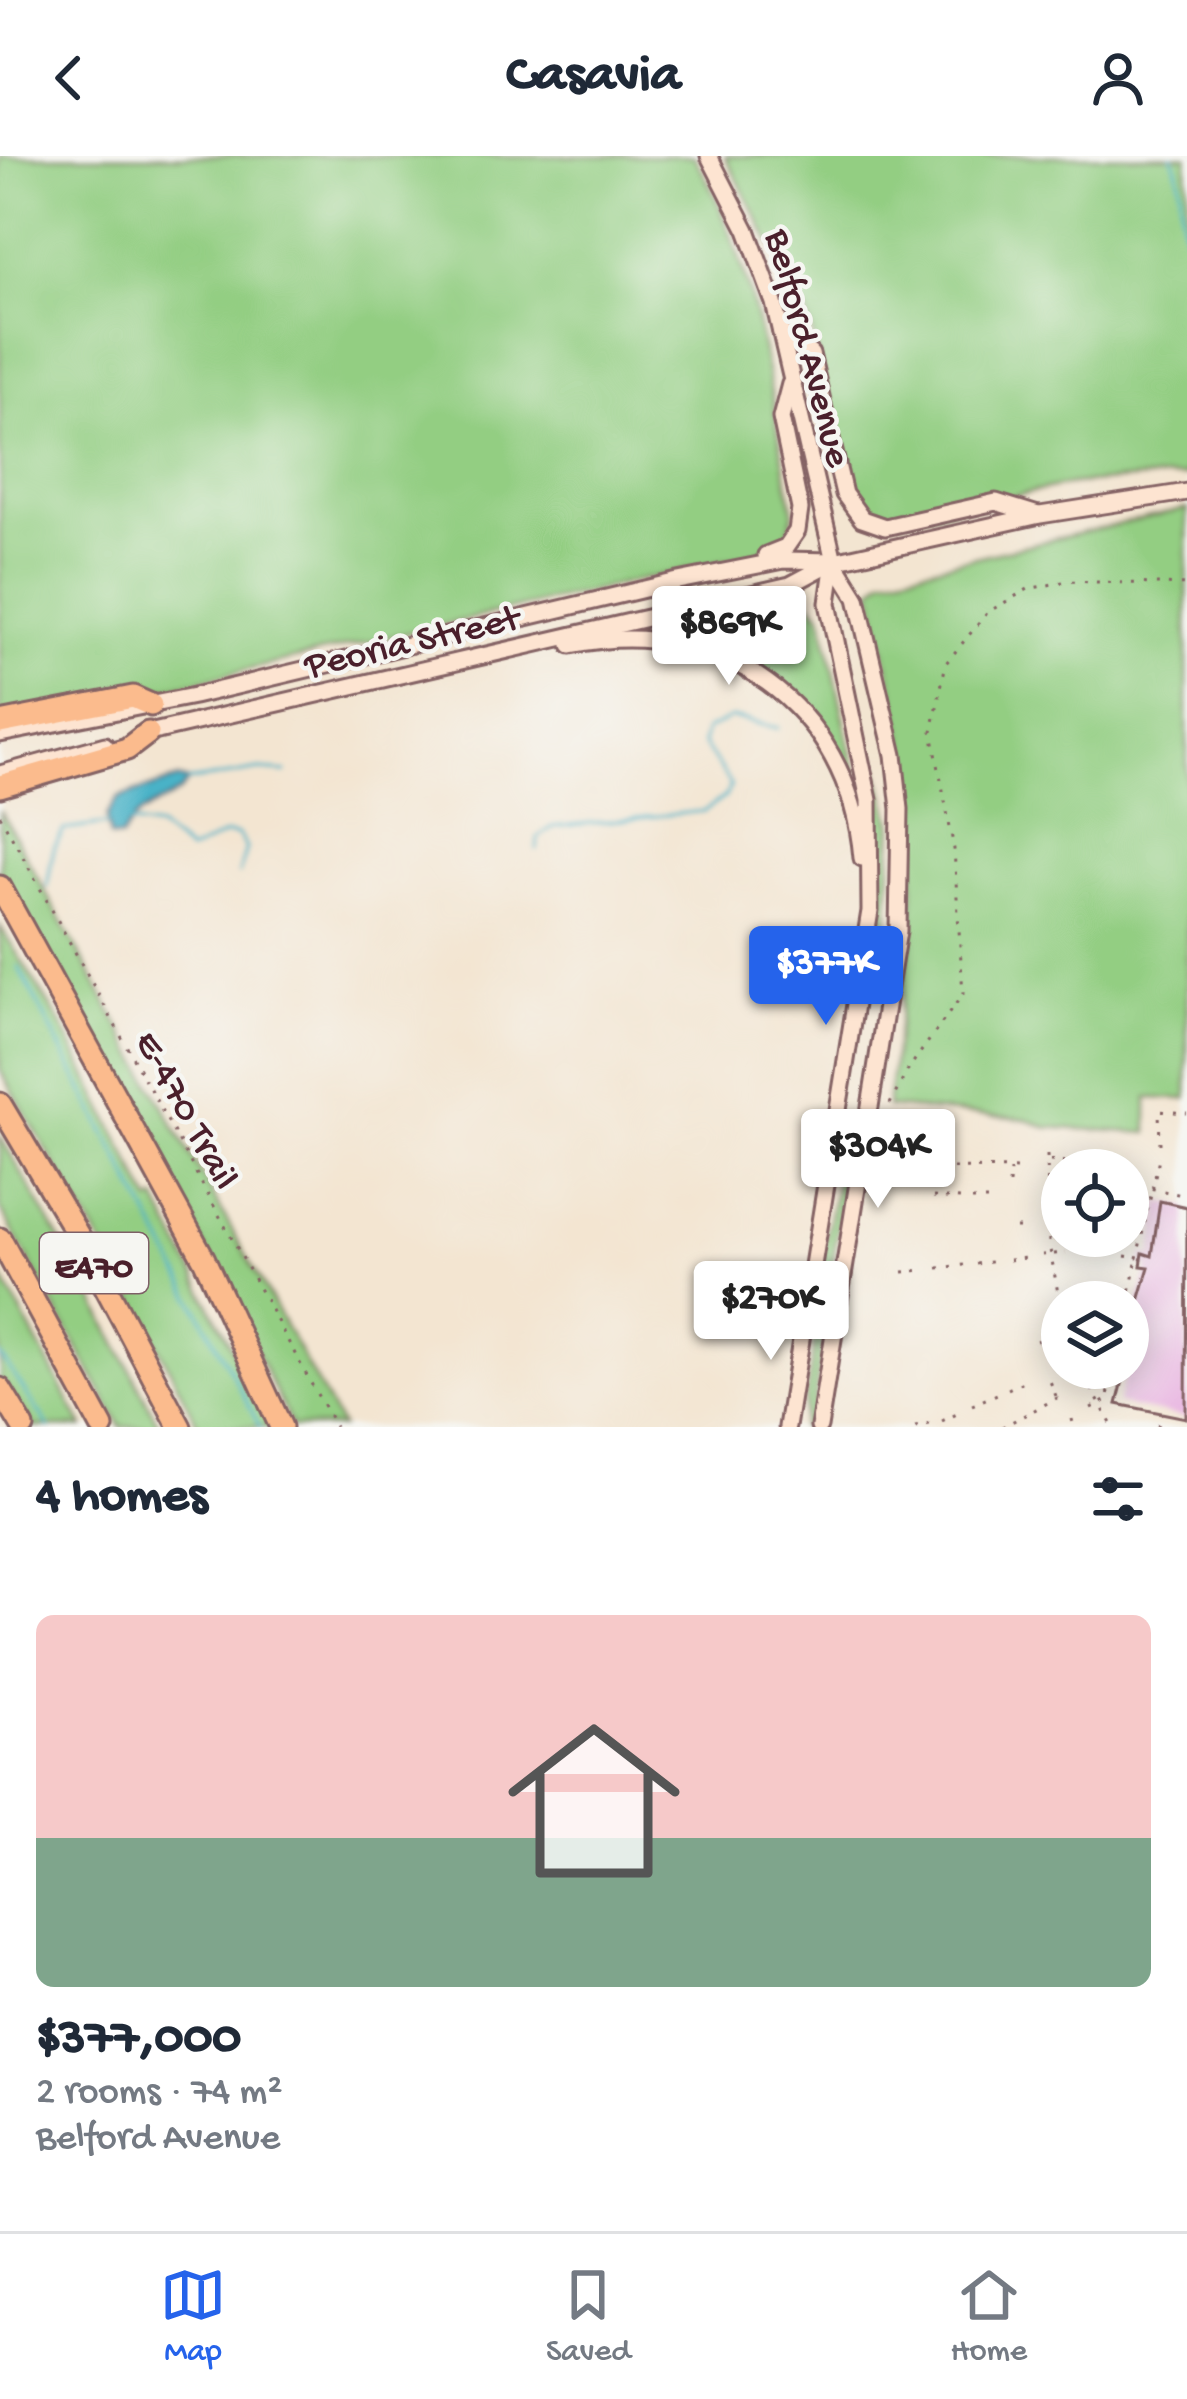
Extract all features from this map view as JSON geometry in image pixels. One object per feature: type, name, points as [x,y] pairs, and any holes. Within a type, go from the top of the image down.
[{"type":"highway","points":[[0,723],[133,698],[151,705]]},
{"type":"highway","points":[[0,786],[127,749],[148,733]]},
{"type":"highway","points":[[0,887],[70,1023],[169,1193],[281,1427]]},
{"type":"highway","points":[[0,909],[38,963]]},
{"type":"highway","name":"E470","points":[[0,1104],[82,1242],[180,1427]]},
{"type":"highway","name":"E470","points":[[0,1240],[102,1427]]},
{"type":"highway","points":[[3,1399],[23,1427]]},
{"type":"main road","name":"Belford Avenue","points":[[709,156],[753,245],[781,332],[833,561],[828,603],[865,773],[871,877],[787,1427]]},
{"type":"main road","points":[[781,332],[811,354],[844,494],[862,519],[888,526],[996,502],[1040,515]]},
{"type":"main road","points":[[678,581],[699,569],[778,552],[795,534],[800,504],[781,418],[792,377]]},
{"type":"main road","name":"Peoria Street","points":[[0,734],[151,705],[678,581],[784,560],[833,561],[1040,515],[1187,492]]},
{"type":"main road","name":"Belford Avenue","points":[[819,1427],[896,949],[902,877],[894,755],[857,598],[833,561]]},
{"type":"main road","name":"Peoria Street","points":[[0,774],[148,733],[790,585],[833,561]]},
{"type":"main road","points":[[497,652],[520,656],[610,638],[643,637],[688,644],[745,667],[797,710],[833,757],[850,795],[871,877]]},
{"type":"path","points":[[890,1104],[904,1075],[963,994],[952,835],[932,726],[949,657],[988,611],[1040,586],[1068,581],[1187,585]]},
{"type":"path","name":"E-470 Trail","points":[[0,815],[335,1427]]},
{"type":"path","points":[[1160,1144],[1159,1111],[1187,1112]]},
{"type":"path","points":[[1149,1202],[1159,1158]]},
{"type":"path","points":[[881,1166],[1023,1169]]},
{"type":"path","points":[[1149,1168],[1156,1169]]},
{"type":"path","points":[[1009,1185],[1010,1169]]},
{"type":"path","points":[[1149,1188],[1187,1196]]},
{"type":"path","points":[[933,1197],[960,1198]]},
{"type":"path","points":[[972,1200],[993,1200]]},
{"type":"path","points":[[1131,1257],[1150,1261]]},
{"type":"path","points":[[1009,1260],[1025,1258]]},
{"type":"path","points":[[1121,1278],[1132,1280],[1137,1258]]},
{"type":"path","points":[[976,1264],[997,1262]]},
{"type":"path","points":[[938,1268],[964,1265]]},
{"type":"path","points":[[1123,1268],[1135,1270]]},
{"type":"path","points":[[903,1272],[924,1270]]},
{"type":"path","points":[[1008,1389],[1027,1380]]},
{"type":"path","points":[[1002,1427],[1059,1400],[1054,1389]]},
{"type":"path","points":[[1090,1389],[1112,1427]]},
{"type":"path","points":[[1091,1408],[1107,1400],[1109,1389]]},
{"type":"path","points":[[972,1406],[997,1394]]},
{"type":"path","points":[[942,1421],[962,1412]]},
{"type":"path","points":[[1158,1427],[1161,1413]]},
{"type":"path","points":[[1072,1419],[1074,1427]]},
{"type":"path","points":[[915,1427],[930,1424]]},
{"type":"green space","points":[[0,156],[694,156],[734,242],[759,330],[794,513],[787,537],[771,550],[159,690],[0,720]]},
{"type":"green space","points":[[725,156],[1187,156],[1187,476],[1072,484],[893,521],[869,517],[852,498],[807,313]]},
{"type":"green space","points":[[1187,509],[1187,1099],[1148,1098],[1148,1133],[1045,1127],[1026,1119],[887,1107],[913,918],[915,836],[907,756],[872,589],[883,578]]},
{"type":"green space","points":[[788,593],[806,597],[822,615],[859,789],[820,726],[783,687],[722,654],[650,630],[653,624]]},
{"type":"green space","points":[[877,768],[893,825],[886,958],[881,958],[879,934],[872,769]]},
{"type":"green space","points":[[0,810],[341,1427],[292,1427],[215,1266],[0,873]]},
{"type":"green space","points":[[0,926],[60,1022],[151,1202],[157,1200],[272,1427],[199,1427],[139,1308],[0,1070]]},
{"type":"green space","points":[[0,1136],[87,1286],[160,1427],[121,1427],[0,1208]]},
{"type":"green space","points":[[840,1161],[845,1172],[811,1427],[801,1427],[818,1321],[818,1281]]},
{"type":"green space","points":[[0,1273],[83,1427],[35,1427],[0,1379]]},
{"type":"water","points":[[179,779],[188,781],[175,795],[138,816],[121,838],[110,837],[107,816],[118,798]]},
{"type":"building","points":[[1160,1201],[1187,1207],[1186,1418],[1117,1404],[1121,1389],[1149,1389],[1149,1281],[1145,1281],[1149,1267],[1141,1266],[1142,1257],[1152,1256]]},
{"type":"waterway","points":[[1172,156],[1187,242]]},
{"type":"waterway","points":[[537,849],[538,837],[553,827],[704,811],[725,797],[731,785],[702,743],[706,730],[731,718],[778,728]]},
{"type":"waterway","points":[[187,782],[260,770],[286,772]]},
{"type":"waterway","points":[[128,823],[158,828],[189,852],[226,834],[238,835],[246,848],[239,874]]},
{"type":"waterway","points":[[47,887],[54,847],[64,830],[107,824]]},
{"type":"waterway","points":[[18,966],[260,1427]]},
{"type":"waterway","points":[[0,1355],[49,1427]]}]
